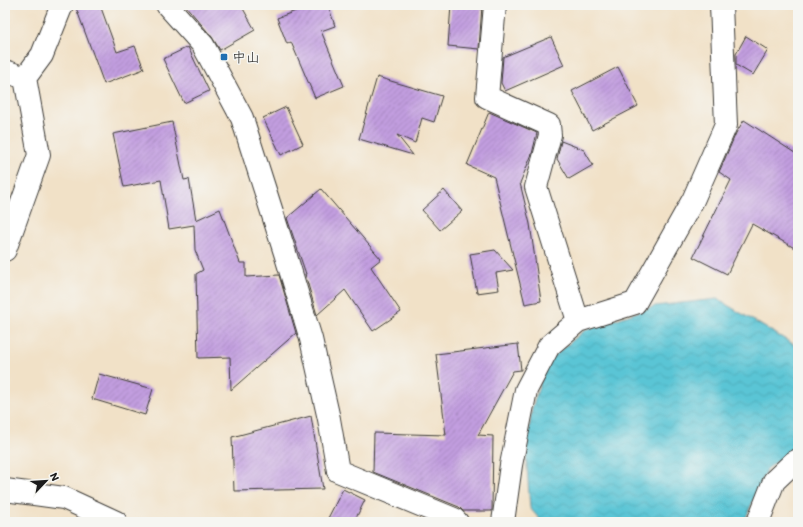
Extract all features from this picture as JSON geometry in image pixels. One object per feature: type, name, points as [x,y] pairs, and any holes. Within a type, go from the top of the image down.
[{"type":"street","points":[[5,250],[39,155],[26,78],[42,55],[62,5]]},
{"type":"street","points":[[167,5],[203,45],[242,118],[286,253],[311,339],[329,419],[338,471],[454,519],[457,522]]},
{"type":"street","points":[[495,5],[487,97],[549,125],[550,135],[536,187],[578,321]]},
{"type":"street","points":[[503,522],[511,465],[526,390],[549,346],[578,321],[635,303],[694,200],[726,125],[721,5]]},
{"type":"street","points":[[5,71],[26,78]]},
{"type":"street","points":[[758,522],[774,481],[798,460]]},
{"type":"street","points":[[5,490],[64,498],[116,522]]},
{"type":"water","points":[[717,299],[798,347],[798,449],[783,457],[767,469],[744,522],[542,522],[530,508],[526,454],[532,408],[547,362],[585,330],[655,306]]},
{"type":"building","points":[[75,5],[100,5],[117,52],[135,46],[144,69],[104,84]]},
{"type":"building","points":[[185,5],[241,5],[255,30],[220,50],[212,37]]},
{"type":"building","points":[[312,5],[328,5],[335,26],[321,31],[344,86],[315,98],[291,42],[287,44],[277,18]]},
{"type":"building","points":[[451,5],[482,5],[479,49],[448,46]]},
{"type":"building","points":[[746,36],[768,50],[753,75],[736,65],[736,54]]},
{"type":"building","points":[[551,37],[564,65],[505,91],[501,83],[503,57]]},
{"type":"building","points":[[188,47],[209,91],[184,103],[163,59]]},
{"type":"building","points":[[618,67],[638,106],[592,130],[572,91]]},
{"type":"building","points":[[377,77],[442,96],[434,122],[422,118],[415,143],[397,135],[413,155],[359,139]]},
{"type":"building","points":[[286,107],[303,144],[281,155],[263,118]]},
{"type":"building","points":[[489,112],[537,133],[532,154],[520,183],[530,224],[541,301],[525,304],[494,177],[467,165]]},
{"type":"building","points":[[744,120],[798,155],[798,250],[752,224],[727,274],[693,257],[731,180],[719,172],[736,133]]},
{"type":"building","points":[[172,122],[184,180],[189,179],[196,220],[220,209],[240,263],[246,263],[246,277],[279,275],[296,333],[231,390],[230,357],[198,358],[196,274],[203,270],[195,250],[194,225],[169,229],[161,180],[124,187],[113,134]]},
{"type":"building","points":[[561,141],[584,150],[593,165],[569,179],[557,159]]},
{"type":"building","points":[[321,189],[381,259],[371,267],[401,312],[373,331],[345,290],[317,315],[306,274],[287,218]]},
{"type":"building","points":[[444,190],[462,211],[440,230],[422,210]]},
{"type":"building","points":[[495,250],[513,270],[496,273],[499,290],[477,293],[470,254]]},
{"type":"building","points":[[518,344],[521,370],[513,371],[478,435],[493,436],[492,511],[463,511],[459,507],[373,472],[374,433],[446,435],[436,354]]},
{"type":"building","points":[[99,374],[153,389],[145,415],[92,399]]},
{"type":"building","points":[[311,416],[323,489],[234,491],[232,437]]},
{"type":"building","points":[[343,489],[365,500],[354,522],[326,522]]},
{"type":"place","name":"中山","points":[[224,57]]}]
